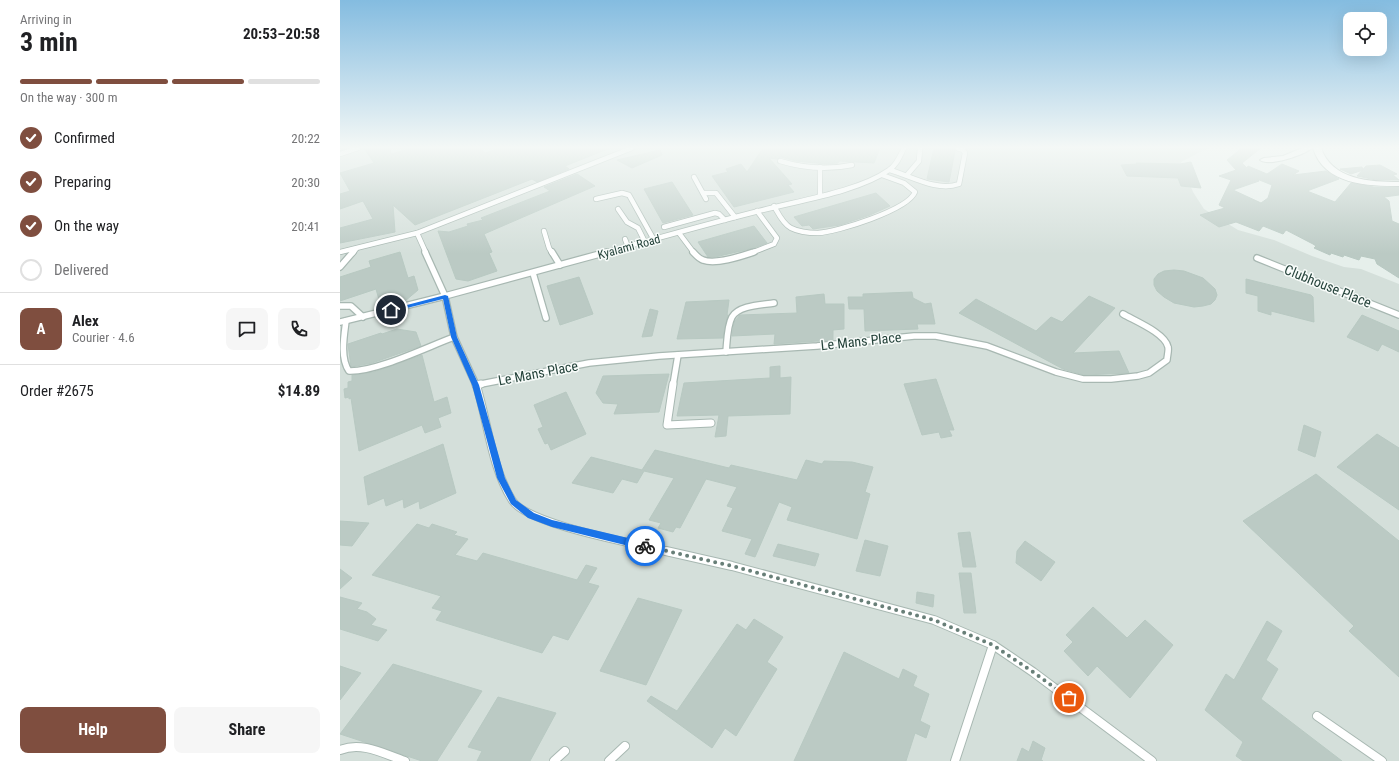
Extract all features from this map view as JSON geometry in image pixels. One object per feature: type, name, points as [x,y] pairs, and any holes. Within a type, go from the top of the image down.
[{"type":"street","points":[[1374,184],[1399,184]]},
{"type":"lane","points":[[340,252],[417,233],[542,184]]},
{"type":"lane","points":[[697,184],[706,199]]},
{"type":"lane","points":[[820,184],[820,196]]},
{"type":"lane","name":"Kyalami Road","points":[[343,321],[533,273],[774,206],[846,189],[860,184]]},
{"type":"lane","points":[[774,206],[790,228],[803,233],[820,233],[875,218],[900,207],[914,198],[915,192],[904,184]]},
{"type":"lane","points":[[932,184],[939,186],[956,186],[959,184]]},
{"type":"lane","points":[[596,199],[622,193],[629,195],[654,240]]},
{"type":"lane","points":[[703,193],[716,193],[735,217]]},
{"type":"lane","points":[[618,209],[625,220],[638,228],[645,242]]},
{"type":"lane","points":[[678,233],[700,258],[709,262],[758,250],[774,244],[777,238],[757,211]]},
{"type":"lane","points":[[664,227],[715,213],[719,214],[725,220]]},
{"type":"lane","points":[[544,231],[549,248],[560,265]]},
{"type":"lane","points":[[417,233],[445,296],[454,337],[476,385],[501,478],[513,502],[531,515],[552,524],[732,566],[934,620],[993,645],[1033,672],[1152,761]]},
{"type":"lane","points":[[625,239],[628,247]]},
{"type":"lane","points":[[340,267],[357,249]]},
{"type":"lane","name":"Clubhouse Place","points":[[1257,258],[1399,314]]},
{"type":"lane","points":[[533,273],[546,318]]},
{"type":"lane","points":[[726,352],[732,317],[736,313],[749,308],[774,304]]},
{"type":"lane","points":[[340,306],[351,306],[363,317]]},
{"type":"lane","name":"Le Mans Place","points":[[476,385],[576,365],[678,355],[817,346],[914,336],[936,336],[987,346],[1074,378],[1093,380],[1111,379],[1138,376],[1149,373],[1167,360],[1168,348],[1166,343],[1161,337],[1123,314]]},
{"type":"lane","points":[[343,321],[344,364],[349,371],[353,372],[373,367],[454,337]]},
{"type":"lane","points":[[678,355],[666,425],[711,423]]},
{"type":"lane","points":[[956,761],[993,645]]},
{"type":"lane","points":[[1317,716],[1382,761]]},
{"type":"lane","points":[[340,750],[350,746],[360,746],[405,761]]},
{"type":"lane","points":[[609,761],[625,746]]},
{"type":"lane","points":[[554,761],[565,751]]},
{"type":"shaded area","points":[[340,184],[1190,184],[1193,192],[1204,209],[1238,230],[1274,240],[1312,256],[1344,267],[1361,269],[1399,284],[1399,761],[340,761]]},
{"type":"building","points":[[346,184],[521,184],[415,225],[393,205],[395,232],[340,243],[340,228],[373,219],[363,201],[340,209],[340,194],[350,191]]},
{"type":"building","points":[[553,184],[591,184],[595,186],[484,234],[492,252],[489,253],[497,271],[468,281],[456,279],[438,231],[449,232],[468,226],[467,224],[483,220],[481,218],[550,191],[544,187]]},
{"type":"building","points":[[666,184],[673,184],[693,215],[663,223],[644,189]]},
{"type":"building","points":[[717,184],[792,184],[788,185],[794,192],[734,207]]},
{"type":"building","points":[[1180,184],[1199,184],[1201,188],[1181,186]]},
{"type":"building","points":[[1229,184],[1252,184],[1233,190],[1261,203],[1268,198],[1272,185],[1268,184],[1327,184],[1307,191],[1335,202],[1351,184],[1374,187],[1399,187],[1399,195],[1384,197],[1389,201],[1392,221],[1399,224],[1399,278],[1377,264],[1375,259],[1361,256],[1359,260],[1344,255],[1343,257],[1331,253],[1330,255],[1314,248],[1316,246],[1286,230],[1283,234],[1263,226],[1259,231],[1236,222],[1219,227],[1200,215],[1225,208],[1219,205]]},
{"type":"building","points":[[876,193],[890,206],[870,215],[840,225],[813,229],[809,225],[802,226],[794,217]]},
{"type":"building","points":[[754,226],[767,243],[754,248],[715,257],[708,257],[698,242]]},
{"type":"building","points":[[400,252],[408,278],[414,276],[418,290],[405,301],[381,307],[376,289],[340,301],[340,277],[371,267],[369,261]]},
{"type":"building","points":[[1164,271],[1184,271],[1203,278],[1215,289],[1217,295],[1215,300],[1211,304],[1194,307],[1174,303],[1164,297],[1157,291],[1154,285],[1154,279],[1158,274]]},
{"type":"building","points":[[579,277],[593,314],[560,325],[547,286]]},
{"type":"building","points":[[1246,279],[1311,295],[1313,297],[1314,322],[1271,311],[1271,315],[1258,311],[1258,296],[1246,293]]},
{"type":"building","points":[[912,292],[913,298],[925,304],[931,303],[935,324],[917,324],[918,329],[865,331],[864,309],[849,309],[848,297],[863,297],[863,294]]},
{"type":"building","points":[[824,294],[825,304],[844,304],[844,329],[833,330],[833,340],[774,344],[775,334],[732,336],[734,322],[740,315],[797,313],[796,297]]},
{"type":"building","points":[[1089,296],[1115,308],[1073,353],[1119,351],[1129,373],[1084,375],[1063,369],[959,313],[976,299],[1036,331],[1051,317],[1062,322]]},
{"type":"building","points":[[729,300],[728,315],[723,338],[677,339],[686,302]]},
{"type":"building","points":[[650,309],[658,311],[652,336],[642,337]]},
{"type":"building","points":[[1362,315],[1399,331],[1399,352],[1382,344],[1378,351],[1347,337]]},
{"type":"building","points":[[397,329],[416,332],[421,346],[372,363],[351,367],[348,344]]},
{"type":"building","points":[[422,355],[434,402],[447,397],[451,413],[438,418],[441,427],[425,433],[422,425],[359,451],[351,398],[345,398],[344,389],[348,388],[348,382],[352,381],[352,375],[374,372]]},
{"type":"building","points":[[780,366],[780,378],[791,377],[790,414],[728,416],[726,436],[715,437],[719,415],[677,416],[684,383],[770,378],[770,367]]},
{"type":"building","points":[[669,374],[659,412],[614,414],[618,404],[603,403],[596,393],[603,376]]},
{"type":"building","points":[[936,379],[954,430],[949,430],[952,436],[941,438],[939,432],[922,435],[904,384]]},
{"type":"building","points":[[566,392],[586,434],[551,450],[548,443],[545,444],[538,429],[543,427],[534,405]]},
{"type":"building","points":[[1304,425],[1321,432],[1315,457],[1298,450]]},
{"type":"building","points":[[1377,434],[1399,448],[1399,510],[1337,467]]},
{"type":"building","points":[[443,444],[456,493],[420,509],[419,501],[404,508],[403,499],[386,506],[384,498],[368,505],[364,477]]},
{"type":"building","points":[[655,450],[729,468],[731,465],[797,480],[806,460],[822,464],[824,461],[852,462],[873,467],[865,492],[870,494],[857,539],[787,520],[792,507],[779,502],[755,557],[745,554],[752,539],[722,531],[733,508],[727,506],[737,487],[706,479],[680,528],[676,527],[673,532],[658,528],[661,523],[649,520],[674,478],[644,471],[637,483],[622,479],[613,493],[572,483],[591,457],[642,470]]},
{"type":"building","points":[[1316,474],[1399,541],[1399,677],[1349,631],[1354,626],[1243,521]]},
{"type":"building","points":[[340,521],[369,523],[352,546],[340,545]]},
{"type":"building","points":[[417,524],[429,528],[432,524],[457,532],[454,535],[468,539],[455,555],[477,561],[483,553],[577,580],[586,565],[597,568],[588,583],[599,586],[568,640],[553,635],[542,653],[436,620],[442,611],[432,608],[441,596],[372,575]]},
{"type":"building","points":[[970,532],[976,567],[963,567],[958,533]]},
{"type":"building","points":[[865,540],[888,546],[880,576],[856,571]]},
{"type":"building","points":[[1025,541],[1055,562],[1041,581],[1016,563],[1017,551]]},
{"type":"building","points":[[778,544],[819,554],[815,566],[773,556]]},
{"type":"building","points":[[340,569],[352,578],[340,589]]},
{"type":"building","points":[[959,573],[971,573],[976,613],[964,613]]},
{"type":"building","points":[[917,592],[934,595],[933,607],[916,603]]},
{"type":"building","points":[[340,597],[362,603],[357,609],[367,612],[376,619],[371,625],[387,630],[378,641],[340,629]]},
{"type":"building","points":[[638,598],[682,610],[646,685],[600,671]]},
{"type":"building","points":[[1093,607],[1127,638],[1145,620],[1173,645],[1130,698],[1097,666],[1088,676],[1064,651],[1073,642],[1066,635]]},
{"type":"building","points":[[754,619],[783,637],[767,662],[777,669],[736,736],[725,728],[712,748],[647,701],[651,696],[677,711],[737,624],[746,630]]},
{"type":"building","points":[[1267,621],[1282,631],[1266,660],[1278,669],[1261,699],[1342,761],[1243,761],[1236,756],[1243,742],[1205,710],[1226,674],[1234,680]]},
{"type":"building","points":[[844,652],[899,679],[903,669],[917,676],[913,686],[929,694],[920,721],[930,726],[926,738],[915,733],[906,761],[794,761]]},
{"type":"building","points":[[393,664],[482,691],[437,761],[422,761],[340,734]]},
{"type":"building","points":[[340,666],[361,673],[340,700]]},
{"type":"building","points":[[498,697],[556,713],[530,761],[477,761],[482,751],[468,747]]},
{"type":"building","points":[[1033,741],[1045,748],[1041,760],[1043,761],[1017,761],[1022,748],[1029,752]]},
{"type":"way so far","points":[[645,546],[732,566],[934,620],[993,645],[1069,698]]},
{"type":"route","points":[[391,310],[445,296],[454,337],[476,385],[501,478],[513,502],[531,515],[552,524],[645,546]]}]
